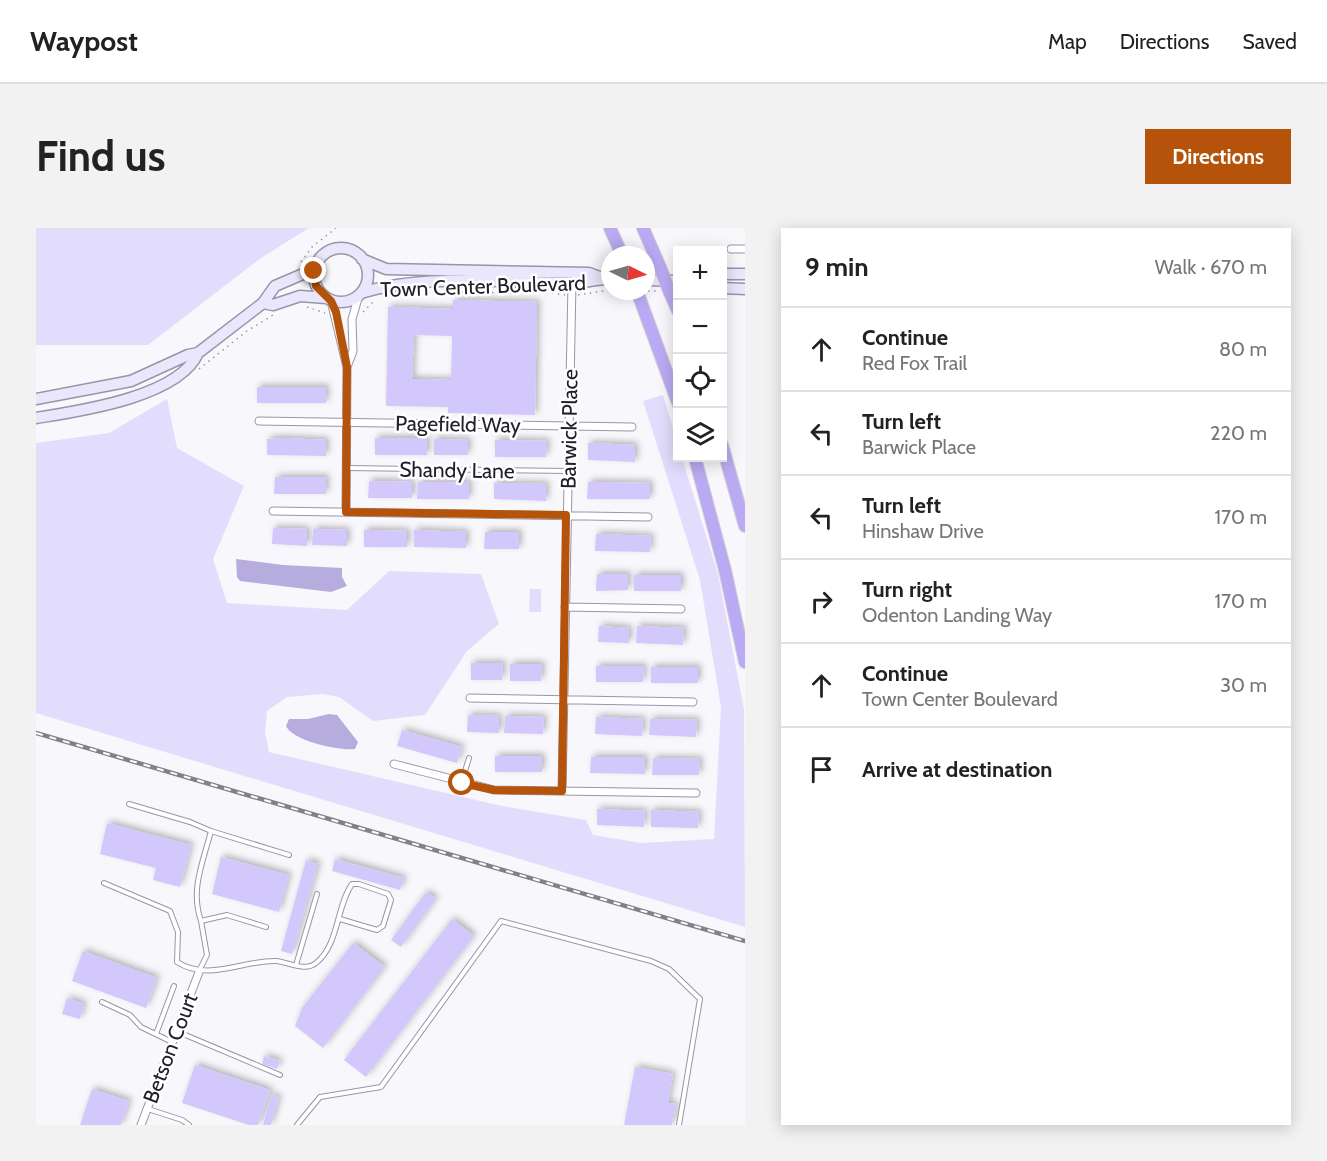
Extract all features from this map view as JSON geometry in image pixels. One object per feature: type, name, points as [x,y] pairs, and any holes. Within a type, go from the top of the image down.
[{"type":"highway","points":[[610,228],[618,246]]},
{"type":"highway","points":[[643,228],[673,300]]},
{"type":"highway","points":[[640,300],[673,389]]},
{"type":"highway","points":[[727,460],[745,526]]},
{"type":"highway","points":[[696,462],[744,653]]},
{"type":"street","name":"Town Center Boulevard","points":[[36,399],[131,381],[188,355],[198,353],[263,303],[275,286],[303,274],[321,256],[335,248],[350,250],[362,259],[386,269],[464,268],[589,273],[601,277]]},
{"type":"street","points":[[731,249],[745,249]]},
{"type":"street","name":"Town Center Boulevard","points":[[360,294],[368,273],[362,259]]},
{"type":"street","points":[[316,263],[314,279],[316,286],[328,299],[347,367],[346,512]]},
{"type":"street","points":[[727,274],[745,274]]},
{"type":"street","name":"Town Center Boulevard","points":[[263,303],[273,305],[300,296],[343,302],[387,285],[589,283],[601,280]]},
{"type":"street","points":[[655,280],[673,281]]},
{"type":"street","name":"Barwick Place","points":[[562,791],[572,283]]},
{"type":"street","points":[[727,288],[745,289]]},
{"type":"street","points":[[347,367],[353,351],[352,319],[360,294]]},
{"type":"street","name":"Town Center Boulevard","points":[[36,418],[86,410],[125,400],[176,376],[193,365],[198,353]]},
{"type":"street","name":"Pagefield Way","points":[[259,421],[632,427]]},
{"type":"street","points":[[273,511],[648,517]]},
{"type":"street","points":[[565,607],[681,609]]},
{"type":"street","points":[[470,698],[693,702]]},
{"type":"street","points":[[394,764],[494,790],[696,794]]},
{"type":"street","name":"Betson Court","points":[[141,1125],[199,972]]},
{"type":"lane","name":"Shandy Lane","points":[[347,468],[568,471]]},
{"type":"lane","points":[[462,783],[469,758]]},
{"type":"lane","points":[[129,804],[289,855]]},
{"type":"lane","points":[[199,972],[207,956],[195,897],[211,831]]},
{"type":"lane","points":[[104,882],[170,911],[178,932],[177,962],[199,972],[275,961],[296,965],[314,965],[321,958],[340,919],[352,884],[388,894],[391,900],[383,926],[377,930],[340,919]]},
{"type":"lane","points":[[296,965],[317,894]]},
{"type":"lane","points":[[201,921],[227,915],[266,927]]},
{"type":"lane","points":[[297,1125],[320,1097],[381,1087],[501,921],[651,961],[669,969],[700,999],[679,1125]]},
{"type":"lane","points":[[156,1034],[174,986]]},
{"type":"lane","points":[[102,1002],[130,1015],[141,1027],[172,1042]]},
{"type":"lane","points":[[176,1031],[280,1075]]},
{"type":"lane","points":[[147,1109],[182,1119],[189,1125]]},
{"type":"path","points":[[300,264],[312,247],[336,228]]},
{"type":"path","points":[[424,292],[572,295],[601,291]]},
{"type":"path","points":[[360,315],[376,299]]},
{"type":"path","points":[[301,304],[320,310],[330,318]]},
{"type":"path","points":[[196,372],[247,331],[274,315]]},
{"type":"shaded area","points":[[36,228],[309,228],[261,258],[148,345],[36,345]]},
{"type":"shaded area","points":[[663,395],[673,428],[673,462],[683,462],[718,574],[744,709],[745,927],[36,713],[36,443],[109,433],[167,399],[177,448],[244,486],[213,559],[227,603],[347,610],[389,571],[481,574],[499,624],[467,651],[425,715],[373,721],[339,697],[323,694],[287,697],[267,711],[265,732],[269,752],[502,806],[586,820],[593,835],[642,843],[714,839],[721,707],[700,580],[643,401]]},
{"type":"shaded area","points":[[236,559],[283,565],[342,568],[342,577],[347,586],[331,592],[240,581],[237,577]]},
{"type":"shaded area","points":[[530,589],[541,589],[541,612],[529,612]]},
{"type":"shaded area","points":[[329,714],[337,715],[358,742],[355,749],[328,747],[307,740],[297,736],[286,726],[289,719],[308,719]]},
{"type":"building","points":[[453,300],[537,302],[535,415],[448,413],[448,407],[386,406],[388,307],[453,309]],"holes":[[[414,335],[452,336],[451,380],[412,379]]]},
{"type":"building","points":[[257,387],[326,387],[326,403],[257,403]]},
{"type":"building","points":[[375,438],[427,438],[427,455],[375,455]]},
{"type":"building","points":[[267,439],[326,440],[326,456],[267,455]]},
{"type":"building","points":[[434,439],[468,440],[468,455],[434,455]]},
{"type":"building","points":[[495,440],[547,441],[546,457],[495,457]]},
{"type":"building","points":[[588,443],[635,445],[635,462],[588,460]]},
{"type":"building","points":[[275,477],[326,477],[326,494],[274,494]]},
{"type":"building","points":[[369,481],[412,482],[412,498],[368,498]]},
{"type":"building","points":[[418,482],[469,482],[469,499],[417,499]]},
{"type":"building","points":[[588,482],[650,483],[650,499],[587,499]]},
{"type":"building","points":[[494,483],[546,484],[546,501],[494,499]]},
{"type":"building","points":[[273,528],[307,529],[307,546],[272,544]]},
{"type":"building","points":[[313,529],[347,530],[347,546],[312,545]]},
{"type":"building","points":[[364,530],[407,531],[407,547],[364,547]]},
{"type":"building","points":[[414,530],[466,532],[466,548],[414,547]]},
{"type":"building","points":[[485,532],[519,532],[519,549],[484,549]]},
{"type":"building","points":[[596,534],[651,536],[650,552],[595,551]]},
{"type":"building","points":[[597,574],[628,574],[628,590],[596,591]]},
{"type":"building","points":[[634,575],[681,575],[681,591],[634,591]]},
{"type":"building","points":[[599,626],[629,628],[629,643],[598,642]]},
{"type":"building","points":[[637,626],[684,628],[683,645],[636,643]]},
{"type":"building","points":[[471,663],[503,663],[502,680],[471,680]]},
{"type":"building","points":[[510,664],[542,664],[541,681],[510,681]]},
{"type":"building","points":[[596,666],[644,666],[643,682],[596,682]]},
{"type":"building","points":[[651,667],[698,667],[698,683],[651,683]]},
{"type":"building","points":[[468,715],[499,716],[499,733],[467,732]]},
{"type":"building","points":[[505,716],[544,717],[543,734],[504,733]]},
{"type":"building","points":[[596,717],[643,719],[642,736],[595,734]]},
{"type":"building","points":[[650,719],[697,720],[696,737],[649,735]]},
{"type":"building","points":[[402,730],[462,747],[457,763],[397,746]]},
{"type":"building","points":[[495,756],[542,756],[542,772],[495,772]]},
{"type":"building","points":[[591,757],[645,757],[645,774],[590,773]]},
{"type":"building","points":[[653,758],[700,759],[699,775],[652,775]]},
{"type":"building","points":[[597,809],[645,811],[644,827],[597,825]]},
{"type":"building","points":[[651,810],[699,812],[698,828],[651,827]]},
{"type":"building","points":[[107,823],[191,845],[180,887],[153,880],[156,868],[100,854]]},
{"type":"building","points":[[221,857],[289,875],[279,912],[212,894]]},
{"type":"building","points":[[335,859],[404,878],[400,890],[332,871]]},
{"type":"building","points":[[306,860],[318,864],[292,954],[281,951]]},
{"type":"building","points":[[426,892],[436,899],[401,947],[391,940]]},
{"type":"building","points":[[452,919],[474,936],[366,1077],[344,1060]]},
{"type":"building","points":[[353,943],[385,967],[323,1048],[295,1026],[302,1008]]},
{"type":"building","points":[[83,951],[157,978],[146,1008],[72,981]]},
{"type":"building","points":[[67,998],[84,1004],[80,1019],[62,1014]]},
{"type":"building","points":[[264,1056],[280,1061],[277,1069],[262,1064]]},
{"type":"building","points":[[195,1065],[270,1090],[258,1125],[249,1125],[182,1103]]},
{"type":"building","points":[[635,1067],[673,1074],[668,1103],[676,1104],[672,1125],[624,1125]]},
{"type":"building","points":[[92,1089],[129,1101],[121,1125],[80,1125]]},
{"type":"building","points":[[271,1095],[279,1097],[271,1125],[263,1125]]},
{"type":"railway","points":[[36,733],[745,941]]},
{"type":"route","points":[[314,271],[316,286],[320,293],[331,301],[336,312],[347,367],[346,512],[566,515],[562,791],[494,790],[462,783]]}]
